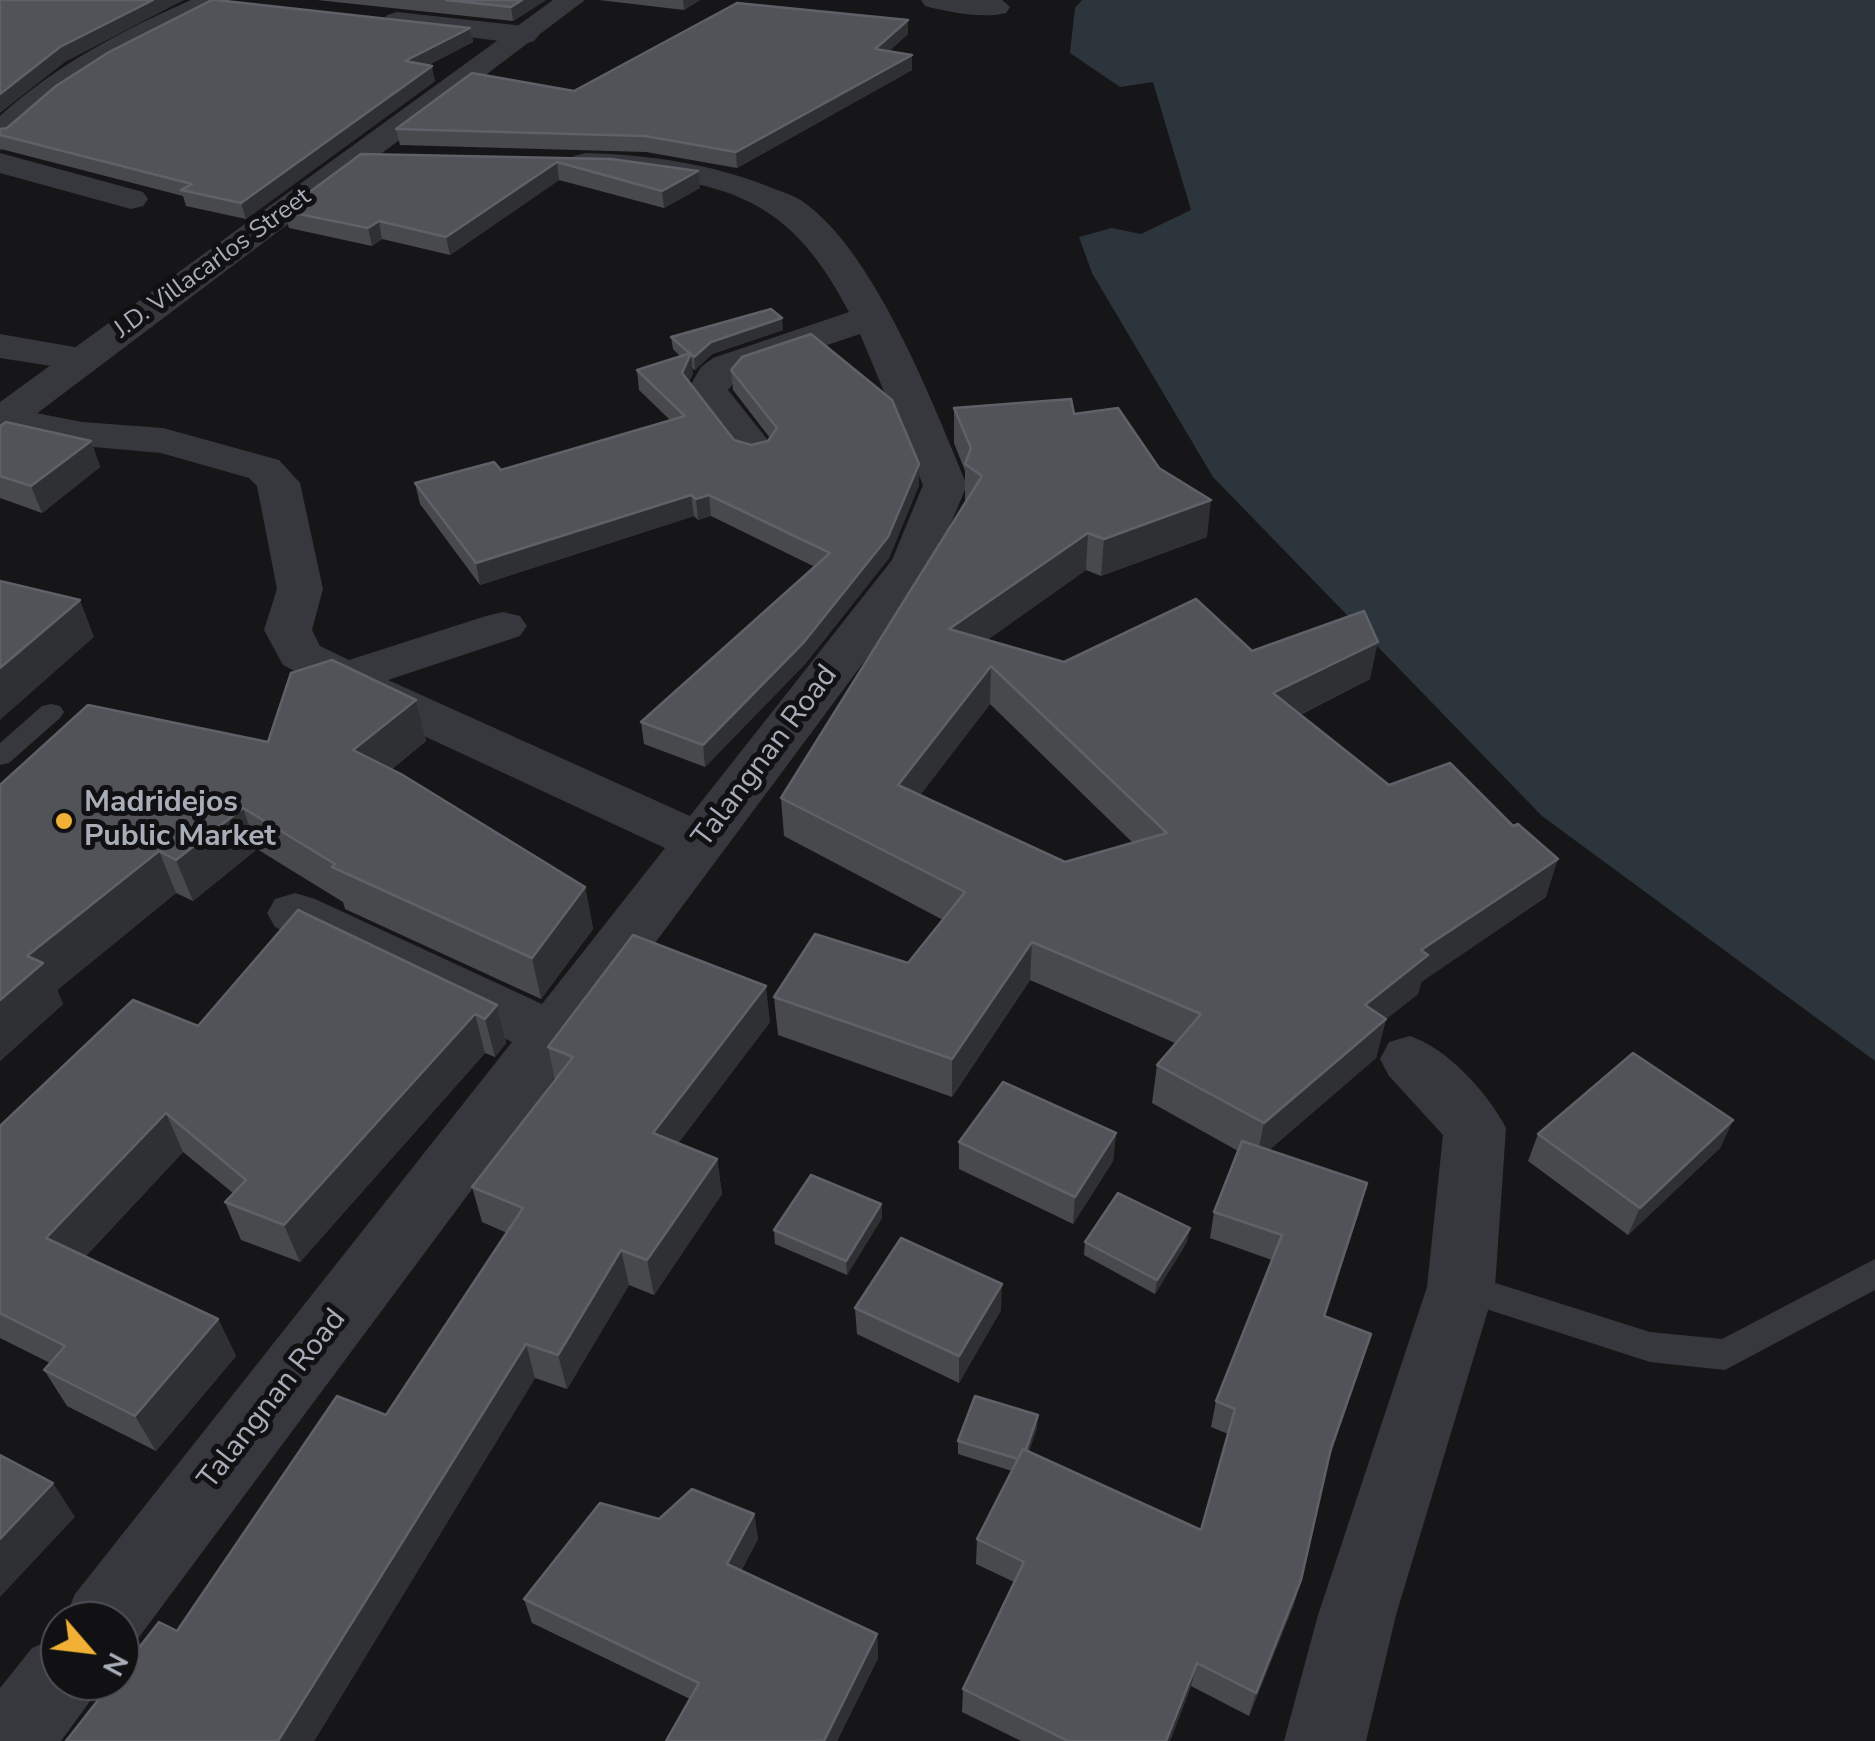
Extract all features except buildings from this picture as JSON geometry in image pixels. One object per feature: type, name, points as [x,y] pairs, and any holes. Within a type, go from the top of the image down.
[{"type":"street","name":"J.D. Villacarlos Street","points":[[2,419],[570,0]]},
{"type":"street","points":[[935,0],[996,6]]},
{"type":"street","points":[[0,133],[88,65],[128,40],[214,1],[252,6]]},
{"type":"street","points":[[368,18],[524,35]]},
{"type":"street","points":[[358,157],[436,159]]},
{"type":"street","name":"Talangnan Road","points":[[118,1601],[914,563],[945,485],[908,394],[824,238],[789,208],[712,176],[672,166],[534,162]]},
{"type":"street","points":[[0,163],[131,198]]},
{"type":"street","points":[[754,449],[706,391],[715,375],[727,366],[869,318]]},
{"type":"street","points":[[0,346],[84,359]]},
{"type":"street","points":[[2,419],[82,434],[163,441],[264,469],[278,483],[300,589],[288,630],[300,655],[399,706],[702,842]]},
{"type":"street","points":[[348,677],[503,626]]},
{"type":"street","points":[[296,913],[553,1036]]},
{"type":"street","points":[[1324,1741],[1356,1616],[1461,1287],[1475,1128],[1410,1059]]},
{"type":"street","points":[[10,1741],[41,1701]]},
{"type":"lane","points":[[0,757],[52,712]]},
{"type":"lane","points":[[1461,1287],[1650,1347],[1725,1355],[1875,1273]]},
{"type":"shaded area","points":[[1082,0],[1875,0],[1875,1061],[1542,816],[1213,477],[1092,273],[1079,237],[1112,228],[1141,234],[1191,210],[1153,82],[1120,87],[1070,53],[1075,8]]},
{"type":"place","name":"Madridejos Public Market","points":[[64,821]]}]
